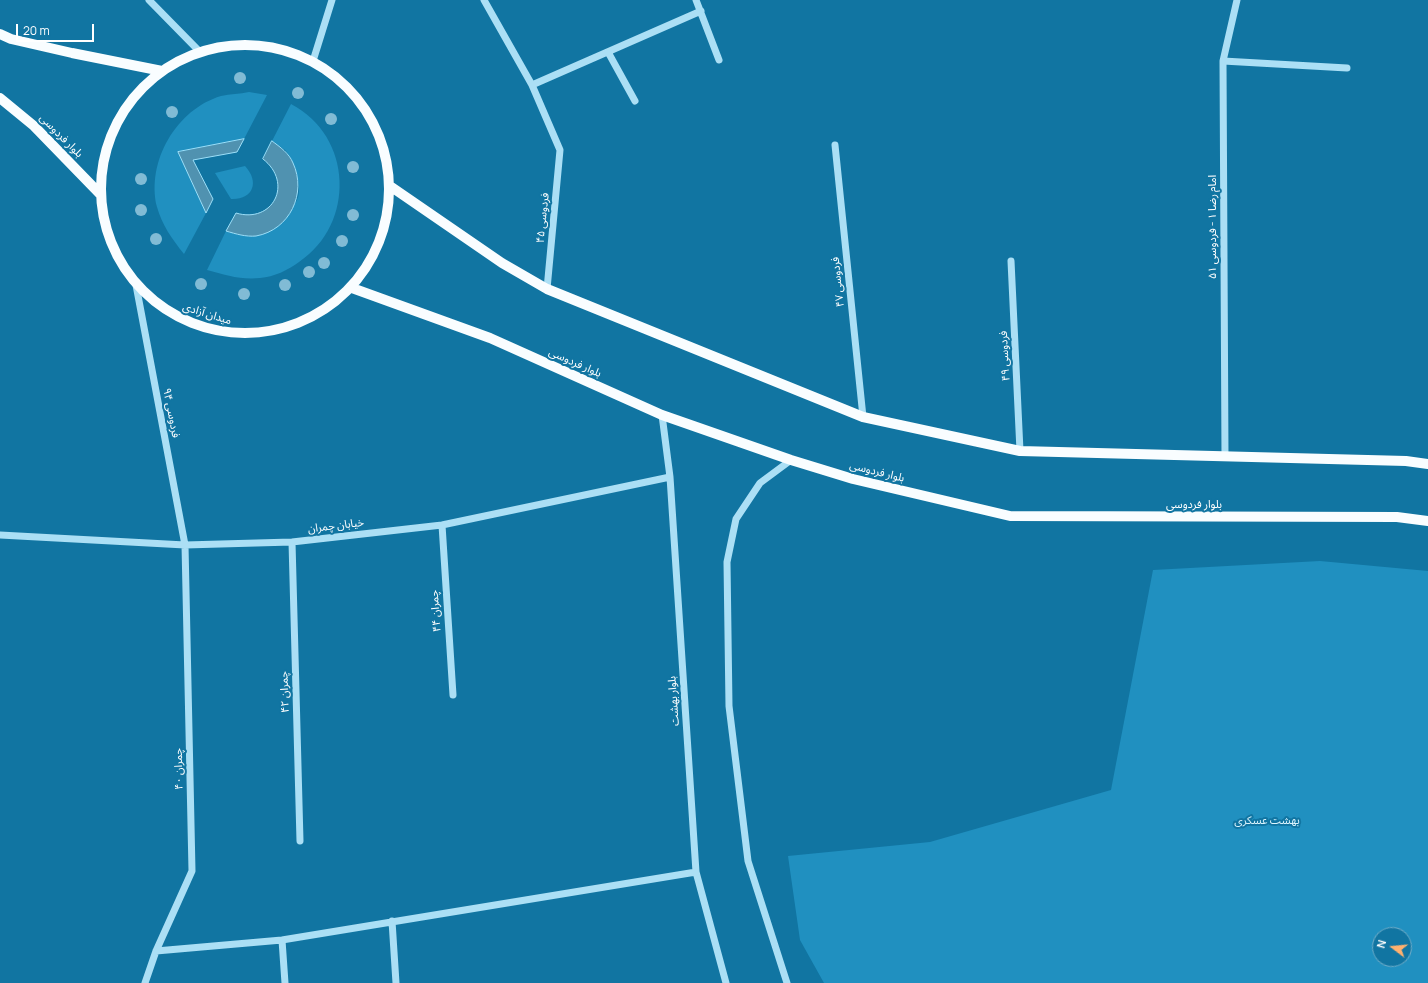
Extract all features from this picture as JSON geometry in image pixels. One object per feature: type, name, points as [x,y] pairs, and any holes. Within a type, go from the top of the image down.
[{"type":"main road","points":[[0,34],[11,39],[72,53],[162,71]]},
{"type":"main road","name":"میدان آزادی","points":[[238,45],[277,48],[313,61],[353,92],[380,136],[390,186],[381,241],[352,288],[299,325],[236,335],[175,317],[136,285],[111,243],[101,195],[107,148],[129,105],[162,71],[180,60],[200,52],[238,45]]},
{"type":"main road","name":"بلوار فردوسی","points":[[0,98],[34,126],[101,195]]},
{"type":"main road","points":[[390,186],[502,263],[547,289],[863,417],[1020,451],[1406,461],[1428,464]]},
{"type":"main road","name":"بلوار فردوسی","points":[[352,288],[490,338],[662,414],[791,460],[853,479],[1010,516],[1397,517],[1428,521]]},
{"type":"street","points":[[149,0],[200,52]]},
{"type":"street","points":[[313,61],[332,0]]},
{"type":"street","points":[[484,0],[532,85],[701,11]]},
{"type":"street","points":[[696,0],[719,60]]},
{"type":"street","name":"امام رضا ۱ - فردوسی ۵۱","points":[[1225,456],[1223,61],[1237,0]]},
{"type":"street","points":[[608,52],[635,101]]},
{"type":"street","points":[[1223,61],[1347,68]]},
{"type":"street","name":"فردوسی ۴۵","points":[[532,85],[560,150],[547,289]]},
{"type":"street","name":"فردوسی ۴۷","points":[[835,145],[863,417]]},
{"type":"street","name":"فردوسی ۴۹","points":[[1012,261],[1020,451]]},
{"type":"street","name":"فردوسی ۹۴","points":[[136,285],[185,545]]},
{"type":"street","name":"بلوار بهشت","points":[[662,414],[670,477],[696,872],[726,983]]},
{"type":"street","points":[[787,983],[748,862],[729,706],[726,562],[736,519],[760,483],[791,460]]},
{"type":"street","name":"خیابان چمران","points":[[0,535],[185,545],[292,542],[442,525],[670,477]]},
{"type":"street","name":"چمران ۴۴","points":[[442,525],[453,695]]},
{"type":"street","name":"چمران ۴۲","points":[[292,542],[300,841]]},
{"type":"street","name":"چمران ۴۰","points":[[145,983],[156,951],[192,871],[185,545]]},
{"type":"street","points":[[156,951],[282,940],[696,872]]},
{"type":"street","points":[[392,921],[396,983]]},
{"type":"street","points":[[282,940],[284,983]]},
{"type":"green space","points":[[249,92],[267,95],[244,139],[178,152],[206,213],[184,254],[168,232],[157,207],[155,190],[156,172],[161,155],[168,139],[191,112],[205,103],[221,96]]},
{"type":"green space","points":[[291,104],[311,118],[326,137],[336,158],[340,181],[338,204],[331,226],[318,246],[295,265],[276,275],[246,278],[233,277],[207,270],[226,231],[244,236],[258,236],[276,224],[296,202],[299,183],[295,168],[285,150],[272,141]]},
{"type":"green space","points":[[245,166],[250,172],[252,178],[252,189],[245,197],[231,199],[215,173]]},
{"type":"green space","name":"بهشت عسکری","points":[[1320,561],[1428,571],[1428,983],[824,983],[800,940],[788,856],[930,842],[1111,790],[1153,570]]},
{"type":"shaded area","points":[[244,139],[237,152],[193,160],[213,199],[206,213],[178,152]]},
{"type":"shaded area","points":[[272,141],[289,156],[297,175],[298,186],[296,198],[292,208],[286,218],[278,226],[268,232],[252,236],[226,231],[236,213],[249,215],[260,213],[269,207],[275,199],[278,190],[277,179],[272,169],[263,159]]}]
